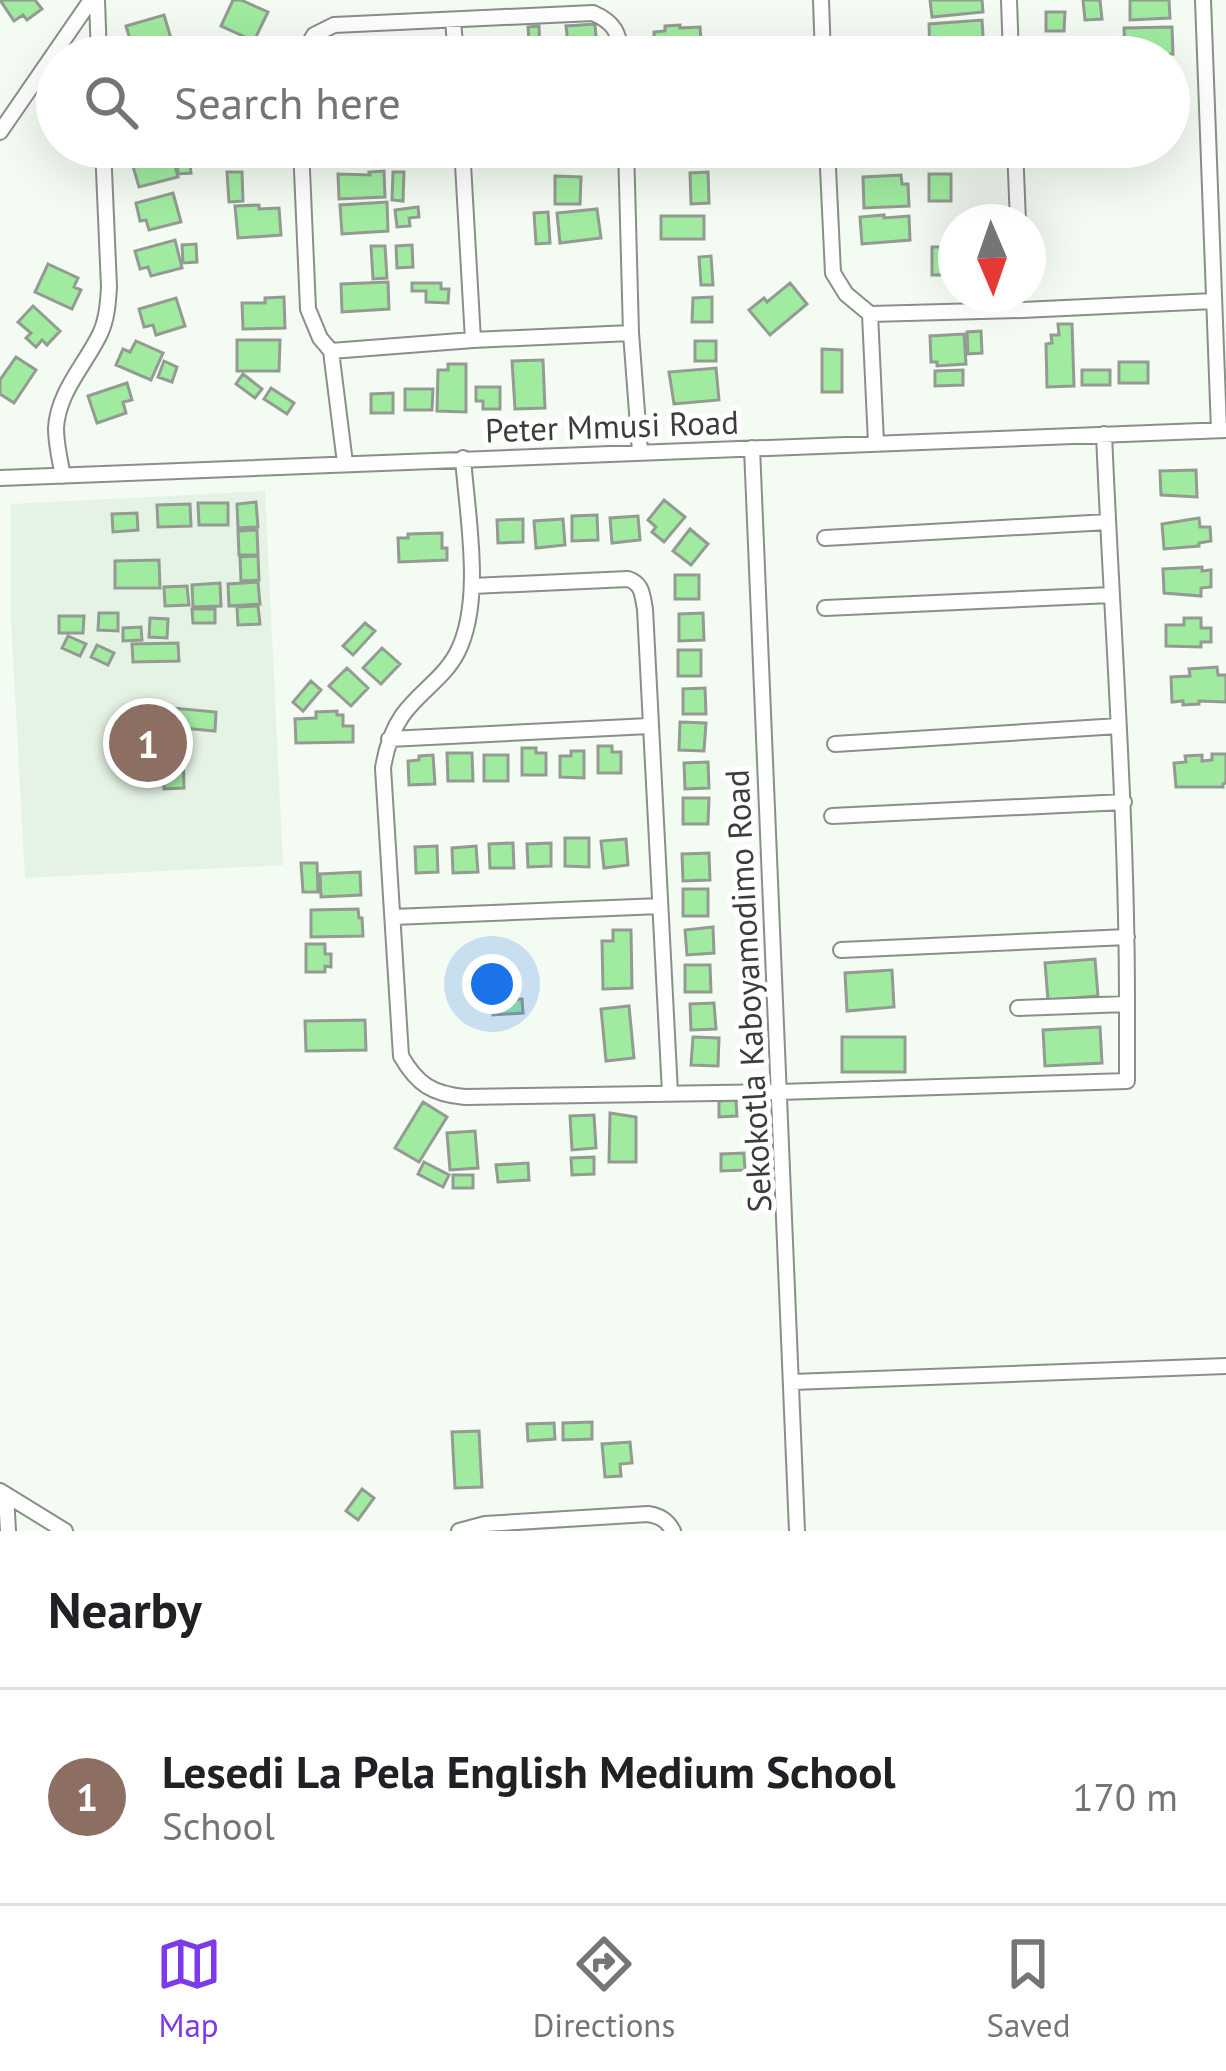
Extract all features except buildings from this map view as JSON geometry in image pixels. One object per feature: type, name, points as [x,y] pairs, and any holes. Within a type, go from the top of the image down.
[{"type":"street","points":[[94,0],[97,36]]},
{"type":"street","points":[[68,36],[94,0]]},
{"type":"street","points":[[821,0],[823,36]]},
{"type":"street","points":[[1009,0],[1010,36]]},
{"type":"street","points":[[1203,0],[1222,430]]},
{"type":"street","points":[[313,36],[334,25],[593,14],[610,20],[617,36]]},
{"type":"street","points":[[453,20],[454,36]]},
{"type":"street","points":[[0,132],[36,81]]},
{"type":"street","points":[[63,476],[56,427],[60,408],[100,334],[108,305],[104,168]]},
{"type":"street","points":[[302,168],[308,309],[331,351],[345,463]]},
{"type":"street","points":[[463,168],[473,340]]},
{"type":"street","points":[[627,168],[640,452]]},
{"type":"street","points":[[828,168],[833,273],[846,294],[870,314],[938,309]]},
{"type":"street","points":[[1016,168],[1017,204]]},
{"type":"street","points":[[1046,302],[1214,301]]},
{"type":"street","points":[[870,314],[876,443]]},
{"type":"street","points":[[331,351],[632,333]]},
{"type":"street","name":"Peter Mmusi Road","points":[[0,478],[1222,430]]},
{"type":"street","points":[[463,458],[472,586],[466,633],[445,673],[404,714],[389,739],[382,768],[401,1056],[414,1078],[449,1096],[465,1097],[1127,1081],[1124,802],[1104,434]]},
{"type":"street","name":"Sekokotla Kaboyamodimo Road","points":[[752,448],[797,1531]]},
{"type":"street","points":[[825,538],[1108,522]]},
{"type":"street","points":[[472,586],[628,579],[641,589],[670,1093]]},
{"type":"street","points":[[825,608],[1111,595]]},
{"type":"street","points":[[389,739],[649,726]]},
{"type":"street","points":[[836,744],[1119,726]]},
{"type":"street","points":[[832,816],[1124,802]]},
{"type":"street","points":[[394,917],[660,906]]},
{"type":"street","points":[[841,950],[1127,937]]},
{"type":"street","points":[[1018,1008],[1127,1004]]},
{"type":"street","points":[[792,1382],[1226,1366]]},
{"type":"street","points":[[3,1493],[8,1531]]},
{"type":"street","points":[[3,1493],[65,1531]]},
{"type":"street","points":[[459,1531],[485,1524],[648,1514],[666,1521],[673,1531]]},
{"type":"shaded area","points":[[265,491],[283,865],[25,878],[11,621],[11,504]]},
{"type":"place","name":"Lesedi La Pela English Medium School","points":[[148,743]]}]
